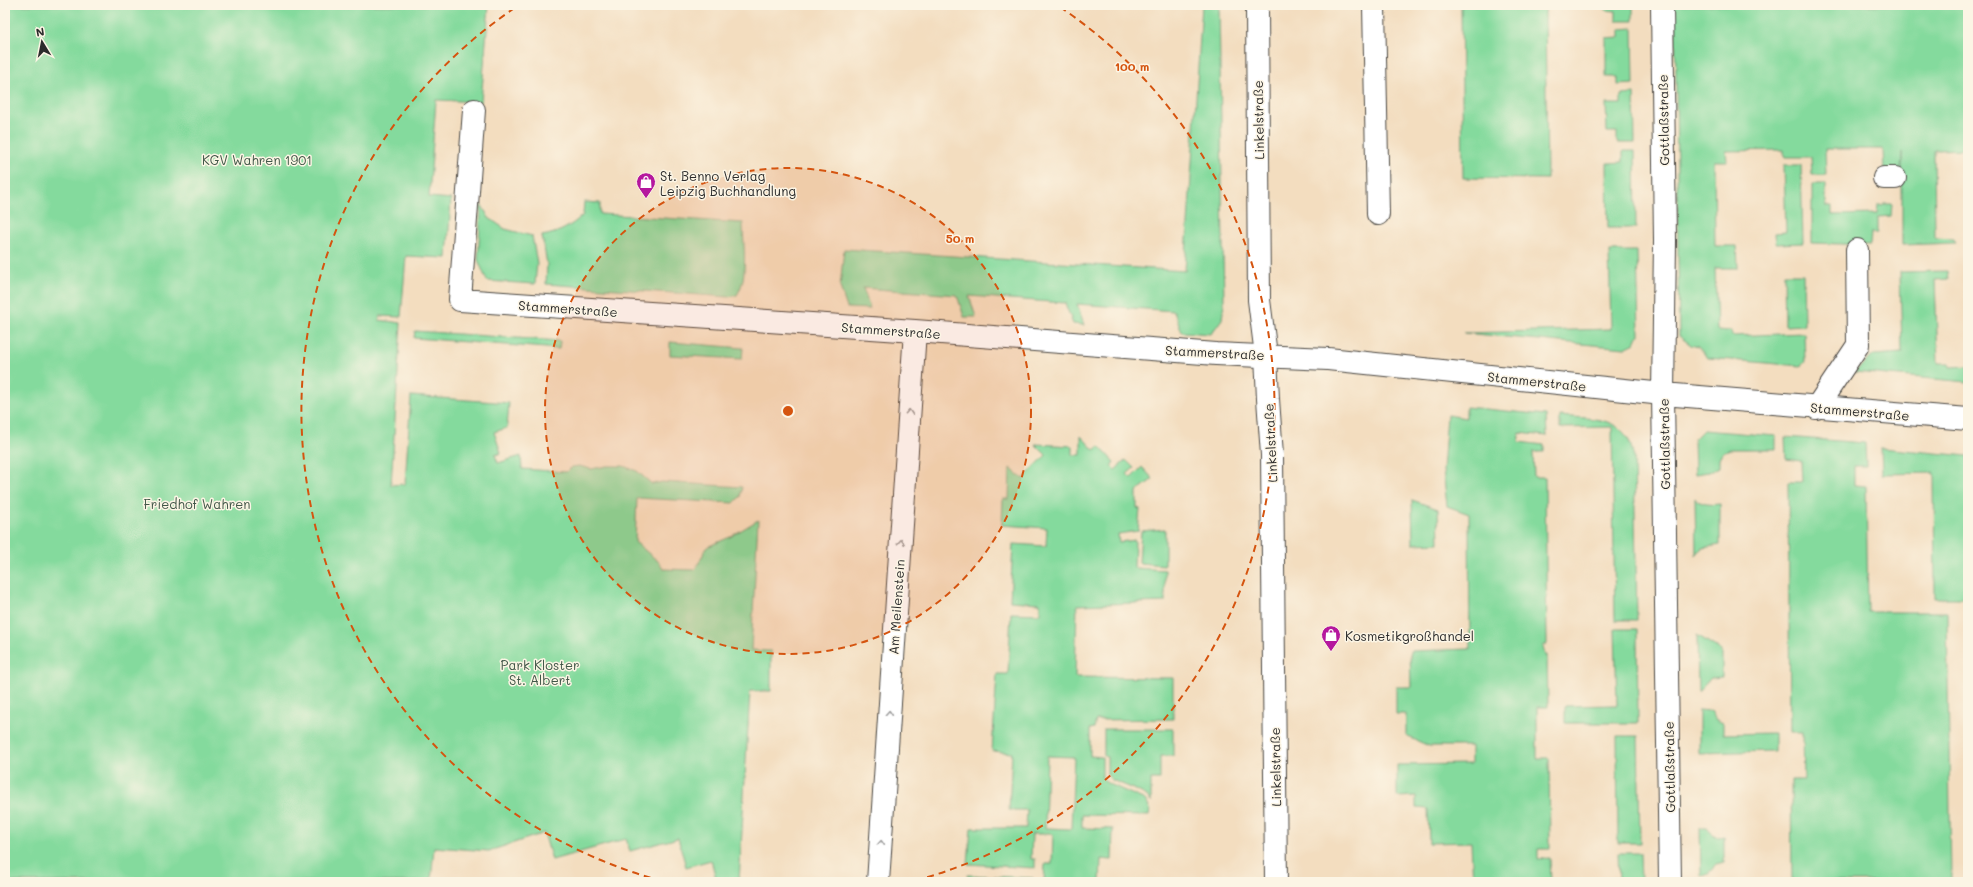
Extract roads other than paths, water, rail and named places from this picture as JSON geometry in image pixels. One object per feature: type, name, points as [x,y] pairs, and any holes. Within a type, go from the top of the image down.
[{"type":"street","name":"Linkelstraße","points":[[1257,5],[1259,300],[1266,355],[1272,455],[1276,882]]},
{"type":"street","points":[[1374,5],[1378,214]]},
{"type":"street","name":"Gottlaßstraße","points":[[1662,5],[1665,241],[1663,394],[1670,882]]},
{"type":"street","name":"Stammerstraße","points":[[474,110],[460,300],[915,331],[1216,354],[1266,355],[1816,408],[1968,419]]},
{"type":"street","points":[[1816,408],[1858,345],[1857,250]]},
{"type":"street","name":"Am Meilenstein","points":[[878,882],[915,331]]},
{"type":"place","name":"St. Benno Verlag Leipzig Buchhandlung","points":[[646,199]]},
{"type":"place","name":"Kosmetikgroßhandel","points":[[1331,652]]},
{"type":"park label","name":"KGV Wahren 1901","points":[[257,159]]},
{"type":"park label","name":"Friedhof Wahren","points":[[197,503]]},
{"type":"park label","name":"Park Kloster St. Albert","points":[[540,672]]}]
